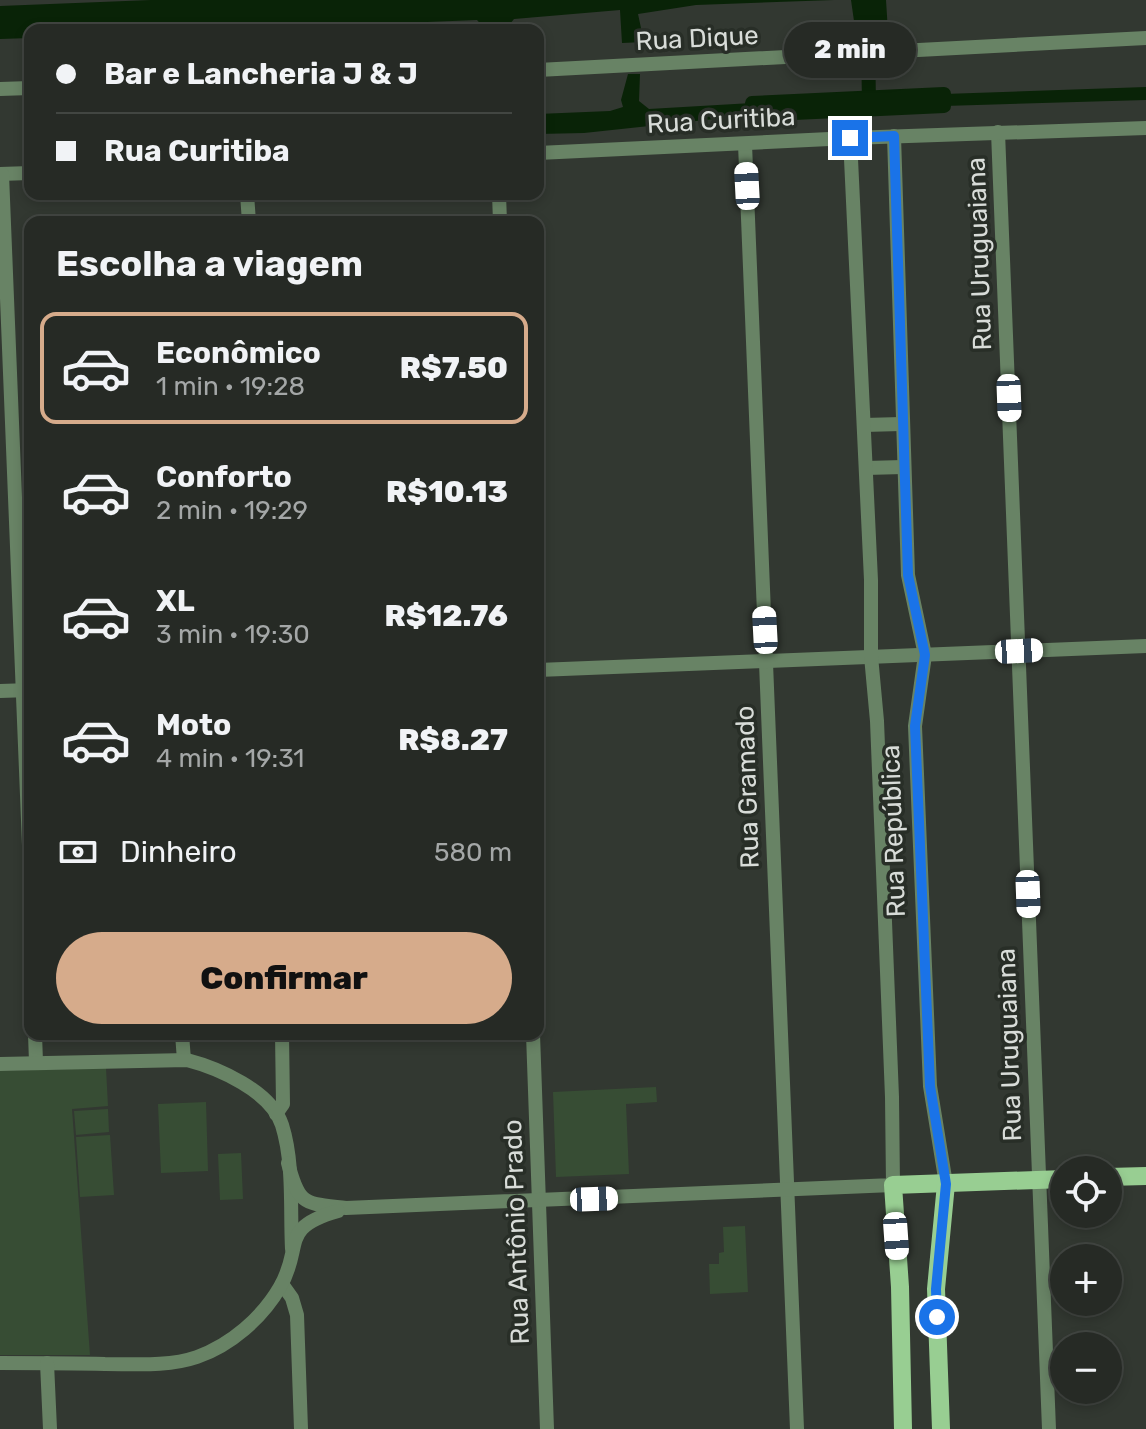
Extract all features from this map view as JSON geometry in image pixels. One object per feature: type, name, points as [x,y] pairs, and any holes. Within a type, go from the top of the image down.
[{"type":"main road","points":[[1122,1177],[1146,1176]]},
{"type":"main road","points":[[893,1185],[1050,1179]]},
{"type":"main road","name":"Rua República","points":[[941,1429],[936,1289],[946,1184]]},
{"type":"main road","name":"Rua República","points":[[893,1185],[900,1287],[903,1429]]},
{"type":"street","name":"Rua Dique","points":[[544,70],[1146,38]]},
{"type":"street","points":[[0,89],[24,88]]},
{"type":"street","name":"Rua Curitiba","points":[[544,153],[1146,128]]},
{"type":"street","name":"Rua Uruguaiana","points":[[998,132],[1049,1429]]},
{"type":"street","name":"Rua República","points":[[894,136],[908,575],[925,655],[915,726],[930,1086],[946,1184]]},
{"type":"street","name":"Rua República","points":[[850,138],[871,580],[871,656],[878,737],[893,1185]]},
{"type":"street","name":"Rua Gramado","points":[[745,144],[797,1429]]},
{"type":"street","points":[[24,173],[1,174],[24,630]]},
{"type":"street","points":[[864,425],[901,424]]},
{"type":"street","points":[[866,468],[903,467]]},
{"type":"street","points":[[544,670],[1146,646]]},
{"type":"street","points":[[0,691],[24,690]]},
{"type":"street","points":[[35,1040],[36,1062]]},
{"type":"street","points":[[182,1040],[184,1060]]},
{"type":"street","points":[[276,1114],[283,1104],[282,1040]]},
{"type":"street","name":"Rua Antônio Prado","points":[[533,1040],[547,1429]]},
{"type":"street","points":[[0,1064],[184,1060],[228,1074],[248,1087],[276,1114],[282,1126],[295,1191],[315,1205],[346,1208],[893,1185]]},
{"type":"street","points":[[288,1163],[292,1249]]},
{"type":"street","points":[[0,1363],[141,1364],[196,1357],[221,1346],[242,1331],[269,1303],[282,1284],[296,1235],[302,1227],[322,1215],[346,1208]]},
{"type":"street","points":[[282,1284],[292,1298],[297,1315],[301,1429]]},
{"type":"street","points":[[47,1363],[50,1429]]},
{"type":"shaded area","points":[[151,0],[834,0],[696,5],[638,14],[644,42],[622,43],[620,10],[514,19],[510,24],[481,24],[477,20],[377,24],[24,24],[24,38],[0,39],[0,6]]},
{"type":"shaded area","points":[[851,0],[886,0],[889,47],[858,49]]},
{"type":"shaded area","points":[[628,74],[640,74],[639,101],[649,109],[752,103],[752,115],[584,133],[544,134],[544,114],[610,111],[623,107],[621,100]]},
{"type":"shaded area","points":[[1146,87],[1146,100],[944,106],[944,94]]},
{"type":"shaded area","points":[[106,1068],[108,1106],[72,1109],[90,1355],[0,1355],[0,1071]]},
{"type":"shaded area","points":[[656,1087],[657,1102],[626,1104],[629,1174],[556,1177],[553,1092]]},
{"type":"shaded area","points":[[206,1102],[208,1171],[161,1173],[158,1104]]},
{"type":"shaded area","points":[[108,1109],[109,1132],[76,1135],[74,1111]]},
{"type":"shaded area","points":[[110,1135],[114,1195],[80,1197],[76,1137]]},
{"type":"shaded area","points":[[241,1153],[243,1199],[220,1200],[218,1154]]},
{"type":"shaded area","points":[[745,1226],[748,1292],[710,1294],[709,1264],[719,1264],[719,1253],[724,1252],[723,1227]]},
{"type":"waterway","points":[[868,41],[869,104]]},
{"type":"waterway","points":[[944,94],[944,106],[752,115],[752,103],[944,94]]},
{"type":"waterway","points":[[748,107],[947,100]]},
{"type":"route","points":[[850,138],[894,136],[908,575],[925,655],[915,726],[930,1086],[946,1184],[936,1289],[937,1317]]}]
